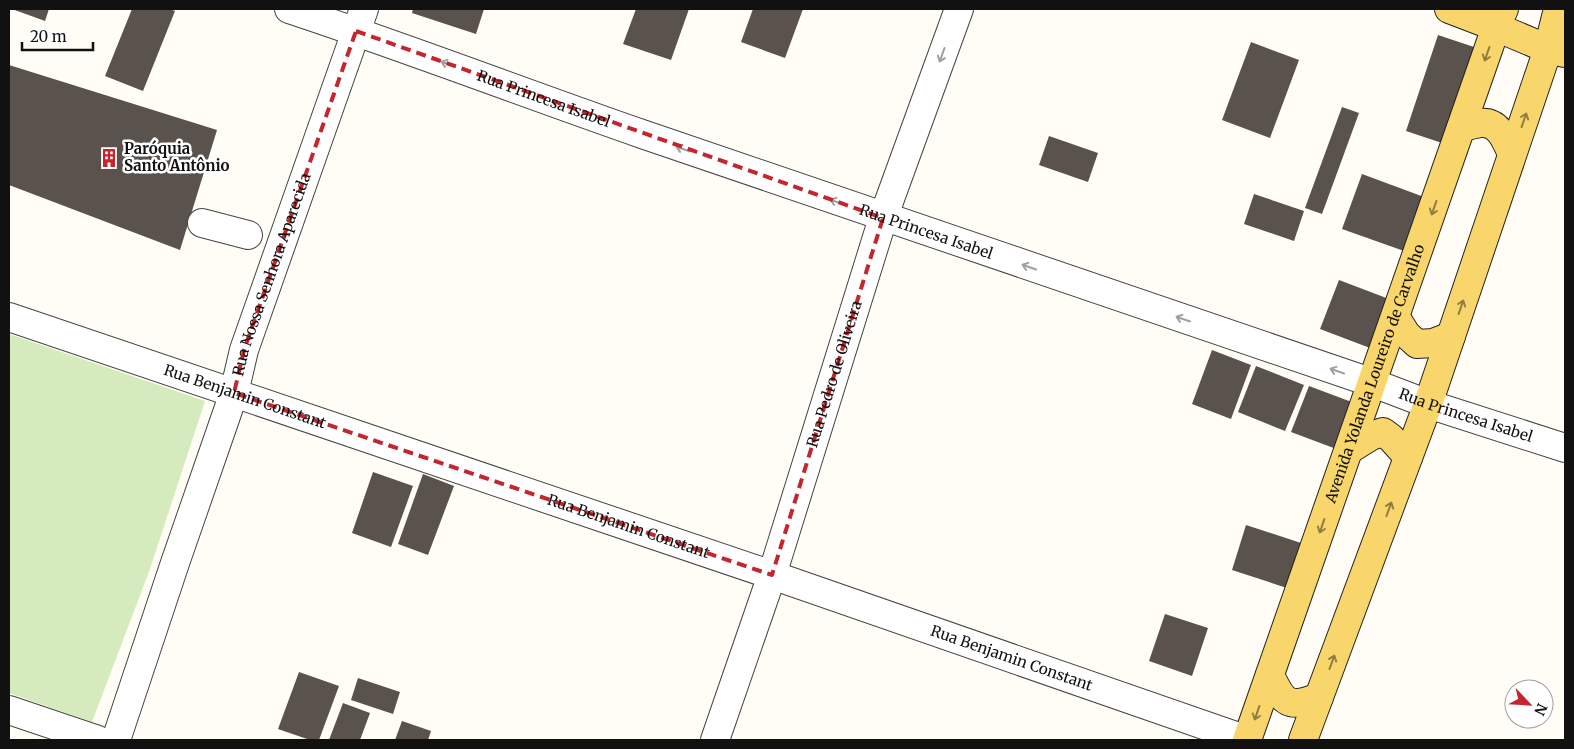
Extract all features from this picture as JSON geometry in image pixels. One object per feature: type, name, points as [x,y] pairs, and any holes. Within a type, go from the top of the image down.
[{"type":"main road","points":[[1449,9],[1500,18],[1557,51]]},
{"type":"main road","points":[[1303,740],[1428,404],[1512,154],[1557,51],[1558,9]]},
{"type":"main road","name":"Avenida Yolanda Loureiro de Carvalho","points":[[1247,740],[1500,18]]},
{"type":"main road","points":[[1461,128],[1482,123],[1491,124],[1503,134],[1512,154]]},
{"type":"main road","points":[[1396,318],[1406,334],[1417,344],[1433,343],[1451,336]]},
{"type":"main road","points":[[1350,449],[1371,436],[1383,432],[1408,457]]},
{"type":"main road","points":[[1270,675],[1279,694],[1290,702],[1304,703],[1319,698]]},
{"type":"street","name":"Rua Princesa Isabel","points":[[288,9],[360,20],[639,133],[883,218],[1373,383],[1428,404],[1565,448]]},
{"type":"street","name":"Rua Pedro de Oliveira","points":[[715,740],[772,576],[883,218],[959,9]]},
{"type":"street","name":"Rua Nossa Senhora Aparecida","points":[[116,740],[234,393],[244,350],[360,20]]},
{"type":"street","points":[[202,223],[248,235]]},
{"type":"street","name":"Rua Benjamin Constant","points":[[9,317],[772,576],[1247,740]]},
{"type":"street","points":[[9,710],[98,740]]},
{"type":"highlighted area","points":[[356,31],[883,218],[772,575],[234,393],[244,350]]},
{"type":"green space","points":[[9,334],[205,401],[150,569],[92,722],[9,693]]},
{"type":"building","points":[[12,9],[49,9],[45,21]]},
{"type":"building","points":[[132,9],[170,9],[175,11],[143,91],[105,76]]},
{"type":"building","points":[[413,9],[484,9],[476,34],[412,13]]},
{"type":"building","points":[[636,9],[689,9],[671,60],[623,44]]},
{"type":"building","points":[[753,9],[803,9],[785,58],[741,42]]},
{"type":"building","points":[[1438,35],[1474,47],[1442,143],[1406,131]]},
{"type":"building","points":[[1251,42],[1299,60],[1270,138],[1222,120]]},
{"type":"building","name":"Paróquia Santo Antônio","points":[[9,65],[217,130],[180,250],[9,185]]},
{"type":"building","points":[[1342,107],[1359,113],[1322,214],[1305,208]]},
{"type":"building","points":[[1049,136],[1098,153],[1088,182],[1039,165]]},
{"type":"building","points":[[1362,174],[1424,197],[1404,251],[1342,229]]},
{"type":"building","points":[[1254,194],[1304,211],[1294,241],[1244,224]]},
{"type":"building","points":[[1339,280],[1389,299],[1370,348],[1320,329]]},
{"type":"building","points":[[1212,350],[1251,365],[1231,419],[1192,404]]},
{"type":"building","points":[[1256,366],[1304,385],[1285,431],[1238,412]]},
{"type":"building","points":[[1309,386],[1357,404],[1339,450],[1291,432]]},
{"type":"building","points":[[373,472],[413,486],[391,547],[352,533]]},
{"type":"building","points":[[423,474],[454,486],[428,555],[398,544]]},
{"type":"building","points":[[1246,525],[1301,543],[1287,588],[1232,570]]},
{"type":"building","points":[[1165,614],[1208,628],[1192,676],[1149,661]]},
{"type":"building","points":[[299,672],[339,686],[319,740],[310,740],[278,729]]},
{"type":"building","points":[[358,678],[400,692],[393,714],[351,700]]},
{"type":"building","points":[[343,703],[370,713],[360,740],[329,740]]},
{"type":"building","points":[[402,721],[431,731],[428,740],[395,740]]},
{"type":"place","name":"Paróquia Santo Antônio","points":[[109,158]]}]
